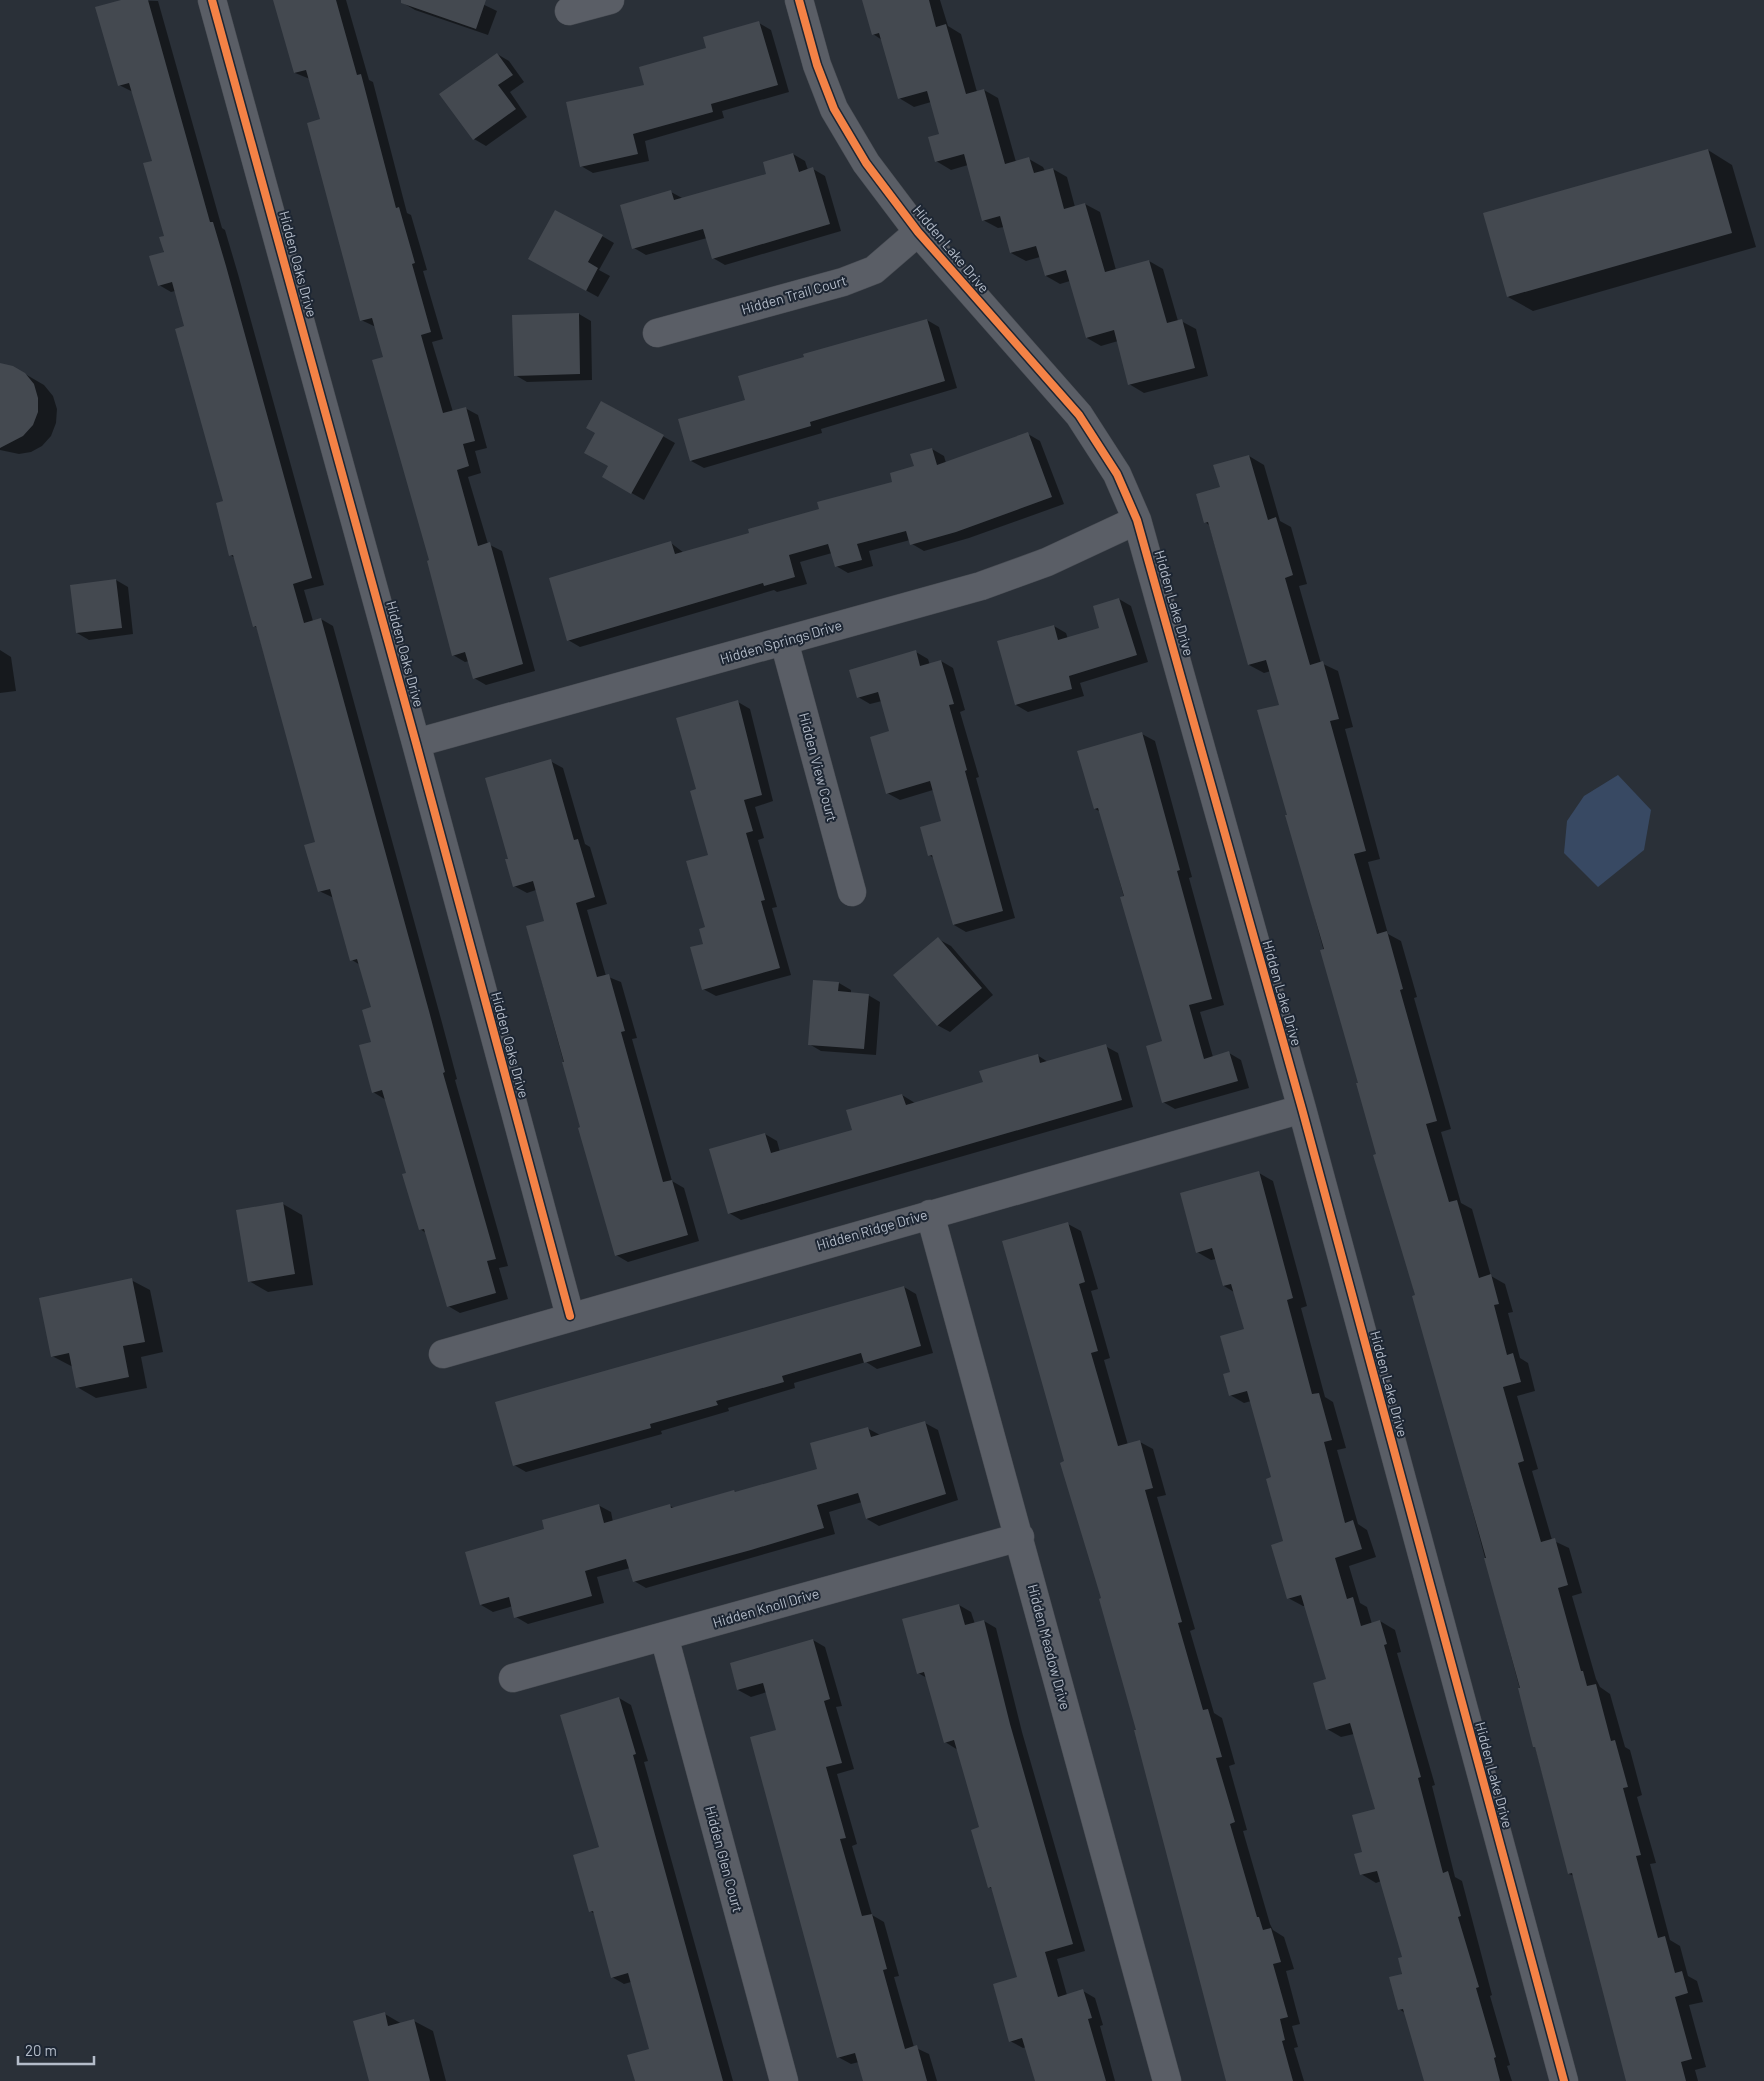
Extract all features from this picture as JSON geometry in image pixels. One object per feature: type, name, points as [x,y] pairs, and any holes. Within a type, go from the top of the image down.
[{"type":"street","name":"Hidden Oaks Drive","points":[[212,0],[416,742],[570,1316]]},
{"type":"street","points":[[569,11],[610,0]]},
{"type":"street","name":"Hidden Lake Drive","points":[[799,0],[817,65],[834,109],[866,163],[918,232],[1079,415],[1117,474],[1137,520],[1302,1109],[1564,2081]]},
{"type":"street","name":"Hidden Trail Court","points":[[657,333],[843,282],[874,270],[918,232]]},
{"type":"street","name":"Hidden Springs Drive","points":[[416,742],[981,586],[1047,562],[1137,520]]},
{"type":"street","name":"Hidden View Court","points":[[784,641],[852,892]]},
{"type":"street","name":"Hidden Ridge Drive","points":[[442,1354],[1302,1109]]},
{"type":"street","name":"Hidden Meadow Drive","points":[[930,1214],[1020,1537],[1167,2081]]},
{"type":"street","name":"Hidden Knoll Drive","points":[[513,1678],[1020,1537]]},
{"type":"street","name":"Hidden Glen Court","points":[[664,1636],[784,2081]]},
{"type":"water","points":[[1618,775],[1651,810],[1644,850],[1598,887],[1564,853],[1567,821],[1584,796]]},
{"type":"building","points":[[121,0],[148,0],[210,222],[213,222],[226,266],[312,578],[293,584],[304,623],[321,618],[429,1011],[445,1072],[443,1073],[496,1259],[487,1261],[496,1293],[447,1307],[424,1229],[419,1230],[402,1174],[406,1173],[382,1090],[372,1093],[359,1045],[371,1042],[362,1010],[371,1007],[357,959],[350,961],[330,889],[318,892],[304,845],[315,842],[256,626],[253,627],[233,555],[229,556],[216,503],[223,501],[175,329],[184,326],[172,282],[158,286],[149,256],[164,252],[159,237],[164,236],[143,163],[152,161],[129,83],[118,86],[95,7]]},
{"type":"building","points":[[273,0],[336,0],[357,75],[361,74],[396,208],[399,207],[415,263],[412,264],[431,332],[421,335],[443,413],[466,407],[475,441],[463,444],[469,466],[457,470],[478,546],[490,542],[523,664],[473,679],[465,652],[452,656],[427,561],[429,560],[372,360],[383,357],[372,318],[360,321],[307,123],[320,119],[306,70],[294,73]]},
{"type":"building","points":[[401,0],[486,0],[476,29],[401,3]]},
{"type":"building","points":[[862,0],[929,0],[936,27],[946,24],[966,94],[984,89],[1005,164],[1029,157],[1034,173],[1053,168],[1064,209],[1085,203],[1105,272],[1149,260],[1167,323],[1182,319],[1195,368],[1128,385],[1114,330],[1086,338],[1066,270],[1045,276],[1036,246],[1010,253],[1000,216],[982,221],[964,154],[935,162],[928,137],[939,134],[927,91],[898,99],[879,33],[872,35]]},
{"type":"building","points":[[759,21],[778,85],[711,104],[713,112],[633,134],[638,154],[580,167],[566,102],[644,85],[639,67],[706,48],[703,37]]},
{"type":"building","points":[[497,53],[513,75],[498,85],[516,109],[473,140],[439,94]]},
{"type":"building","points":[[1708,149],[1732,233],[1507,297],[1483,213]]},
{"type":"building","points":[[793,153],[799,172],[813,167],[830,224],[712,259],[703,229],[632,249],[620,205],[671,190],[674,200],[766,174],[763,162]]},
{"type":"building","points":[[555,210],[603,235],[588,262],[598,268],[586,291],[528,259]]},
{"type":"building","points":[[579,313],[580,374],[514,376],[512,315]]},
{"type":"building","points":[[927,319],[945,381],[810,422],[811,426],[690,461],[678,419],[745,400],[738,376],[804,357],[803,354]]},
{"type":"building","points":[[0,363],[13,366],[25,373],[34,384],[38,398],[38,412],[33,425],[23,436],[0,448]]},
{"type":"building","points":[[601,401],[664,435],[631,494],[602,477],[608,466],[584,453],[595,433],[586,428]]},
{"type":"building","points":[[1028,432],[1052,497],[956,532],[910,545],[906,531],[857,544],[862,560],[835,567],[828,544],[789,555],[795,577],[764,586],[763,583],[567,641],[549,578],[671,541],[675,554],[749,533],[748,529],[819,509],[817,502],[892,482],[890,473],[914,466],[910,454],[932,448],[937,465]]},
{"type":"building","points":[[1249,455],[1268,520],[1276,517],[1293,575],[1285,578],[1310,665],[1323,661],[1339,719],[1330,721],[1366,851],[1354,854],[1377,934],[1387,931],[1403,989],[1400,990],[1437,1121],[1426,1124],[1449,1202],[1457,1200],[1479,1278],[1491,1274],[1499,1304],[1494,1305],[1507,1355],[1513,1353],[1521,1382],[1503,1387],[1524,1461],[1518,1463],[1541,1542],[1555,1538],[1568,1585],[1558,1588],[1581,1671],[1583,1671],[1587,1686],[1596,1684],[1611,1741],[1615,1740],[1628,1787],[1623,1788],[1641,1855],[1636,1856],[1658,1938],[1665,1936],[1675,1973],[1682,1971],[1688,1993],[1675,1997],[1692,2059],[1681,2062],[1686,2081],[1626,2081],[1572,1873],[1568,1874],[1535,1747],[1533,1747],[1518,1688],[1520,1688],[1484,1558],[1486,1558],[1412,1296],[1415,1295],[1373,1155],[1376,1154],[1356,1083],[1358,1083],[1320,950],[1324,949],[1257,710],[1279,705],[1266,660],[1248,665],[1208,522],[1204,523],[1196,494],[1220,487],[1213,465]]},
{"type":"building","points":[[116,579],[122,628],[76,633],[70,585]]},
{"type":"building","points":[[1119,598],[1137,655],[1069,676],[1072,689],[1015,705],[997,641],[1054,625],[1058,640],[1099,628],[1093,606]]},
{"type":"building","points":[[916,650],[920,666],[941,660],[954,704],[949,705],[967,770],[965,771],[1003,911],[953,925],[932,855],[928,856],[920,827],[941,821],[930,781],[886,794],[870,737],[889,731],[878,692],[857,698],[849,670]]},
{"type":"building","points":[[738,700],[762,795],[744,800],[753,831],[746,833],[765,900],[761,901],[780,968],[702,990],[690,947],[703,944],[699,929],[705,927],[686,861],[708,855],[690,791],[696,789],[676,718]]},
{"type":"building","points":[[1142,732],[1180,870],[1177,871],[1212,999],[1189,1005],[1204,1059],[1229,1051],[1238,1081],[1162,1103],[1146,1046],[1162,1041],[1120,897],[1124,896],[1098,808],[1094,809],[1077,751]]},
{"type":"building","points":[[551,759],[574,840],[578,839],[595,897],[576,903],[597,977],[609,974],[625,1031],[621,1032],[663,1182],[672,1180],[688,1235],[615,1256],[578,1128],[580,1127],[562,1062],[564,1062],[526,926],[544,921],[533,881],[513,887],[505,859],[508,859],[485,778]]},
{"type":"building","points":[[938,937],[982,988],[937,1026],[893,975]]},
{"type":"building","points":[[813,980],[839,982],[838,991],[869,994],[864,1049],[808,1045]]},
{"type":"building","points":[[1106,1044],[1122,1100],[728,1214],[709,1149],[765,1133],[771,1153],[852,1130],[846,1110],[902,1094],[906,1105],[983,1082],[979,1071],[1038,1054],[1040,1063]]},
{"type":"building","points":[[1259,1171],[1293,1298],[1287,1300],[1312,1394],[1319,1393],[1332,1440],[1324,1442],[1345,1523],[1353,1520],[1362,1549],[1335,1558],[1347,1599],[1353,1597],[1361,1626],[1380,1620],[1387,1644],[1384,1645],[1421,1777],[1418,1778],[1443,1873],[1448,1871],[1461,1916],[1458,1917],[1479,1987],[1476,1988],[1496,2057],[1494,2058],[1500,2081],[1424,2081],[1403,2009],[1398,2010],[1389,1977],[1402,1974],[1398,1958],[1402,1957],[1377,1871],[1360,1875],[1354,1854],[1362,1852],[1352,1815],[1375,1809],[1350,1723],[1326,1730],[1313,1683],[1326,1679],[1301,1595],[1287,1599],[1271,1545],[1283,1541],[1266,1479],[1271,1477],[1247,1391],[1229,1396],[1223,1374],[1230,1372],[1220,1336],[1244,1329],[1231,1284],[1223,1286],[1212,1248],[1196,1253],[1180,1193]]},
{"type":"building","points":[[283,1202],[295,1274],[248,1282],[236,1210]]},
{"type":"building","points":[[1068,1222],[1085,1282],[1079,1284],[1098,1351],[1091,1353],[1118,1446],[1140,1440],[1153,1488],[1145,1490],[1182,1622],[1178,1623],[1203,1710],[1208,1709],[1222,1757],[1216,1758],[1235,1822],[1230,1824],[1257,1917],[1259,1917],[1263,1930],[1271,1928],[1281,1962],[1273,1964],[1288,2017],[1280,2019],[1285,2040],[1282,2041],[1293,2081],[1226,2081],[1134,1730],[1136,1730],[1099,1599],[1101,1598],[1060,1463],[1064,1461],[1002,1241]]},
{"type":"building","points":[[132,1278],[145,1342],[123,1346],[129,1377],[76,1388],[69,1353],[51,1357],[39,1298]]},
{"type":"building","points":[[904,1286],[921,1346],[864,1363],[861,1353],[782,1376],[784,1382],[716,1401],[718,1405],[650,1424],[651,1428],[513,1466],[495,1402]]},
{"type":"building","points":[[925,1421],[946,1494],[866,1519],[858,1493],[817,1505],[824,1528],[751,1550],[633,1582],[626,1559],[585,1571],[592,1596],[514,1618],[509,1597],[480,1605],[465,1552],[544,1529],[542,1520],[599,1504],[604,1523],[670,1504],[671,1508],[734,1490],[735,1492],[817,1469],[810,1443],[868,1427],[871,1437]]},
{"type":"building","points":[[959,1604],[965,1625],[984,1620],[1010,1724],[1073,1944],[1045,1952],[1058,1997],[1083,1989],[1092,2018],[1088,2019],[1106,2081],[1035,2081],[1022,2038],[1009,2042],[993,1984],[1017,1977],[991,1887],[988,1888],[971,1830],[979,1827],[954,1740],[944,1743],[924,1672],[917,1674],[902,1619]]},
{"type":"building","points":[[813,1639],[830,1699],[824,1701],[842,1763],[826,1767],[846,1838],[840,1839],[862,1916],[872,1914],[887,1969],[883,1970],[905,2049],[917,2045],[927,2081],[863,2081],[855,2053],[837,2058],[750,1737],[776,1730],[763,1683],[737,1690],[730,1663]]},
{"type":"building","points":[[619,1697],[636,1754],[633,1755],[723,2081],[635,2081],[627,2055],[649,2049],[628,1973],[611,1978],[593,1911],[589,1912],[573,1855],[599,1847],[560,1715]]},
{"type":"building","points":[[385,2012],[388,2026],[414,2019],[430,2081],[369,2081],[353,2021]]},
{"type":"cycle path","points":[[212,0],[416,743],[570,1316]]},
{"type":"cycle path","points":[[799,0],[817,65],[834,109],[866,163],[918,232],[1079,415],[1117,474],[1137,520],[1302,1109],[1564,2081]]}]
